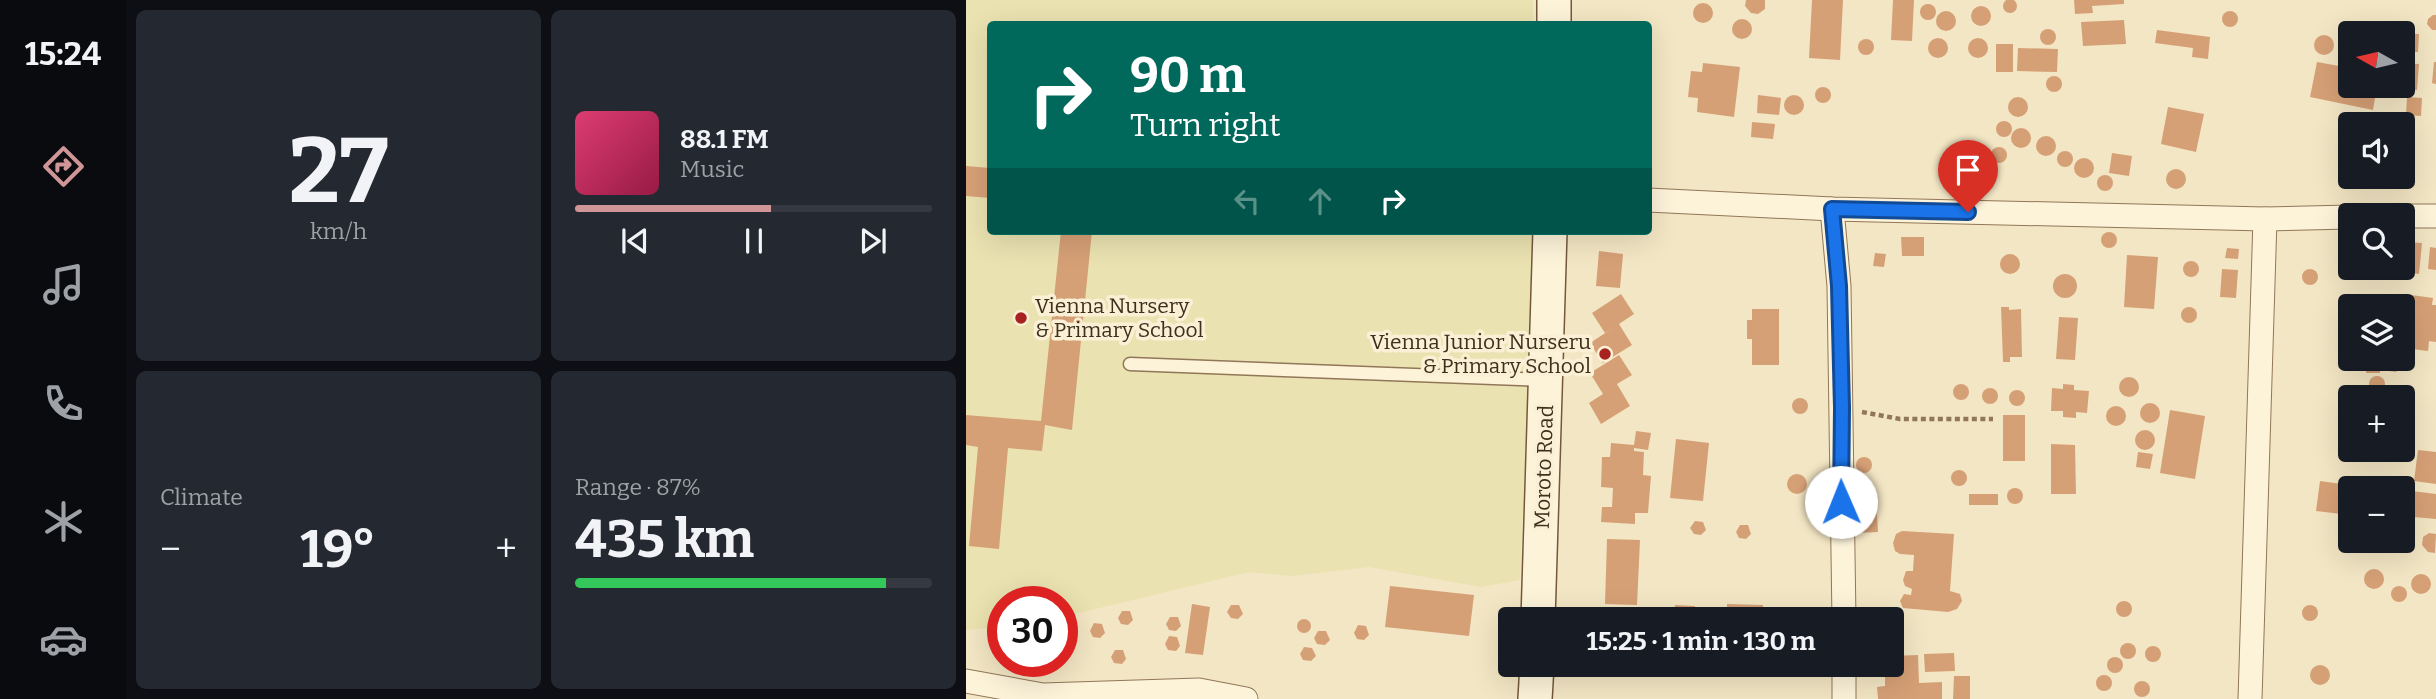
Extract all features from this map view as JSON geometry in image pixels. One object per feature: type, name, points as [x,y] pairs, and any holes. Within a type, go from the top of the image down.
[{"type":"main road","points":[[1554,21],[1555,0]]},
{"type":"main road","name":"Moroto Road","points":[[1538,607],[1550,235]]},
{"type":"main road","points":[[1535,699],[1536,677]]},
{"type":"street","points":[[1652,201],[1832,209],[2265,219],[2338,217]]},
{"type":"street","points":[[1832,209],[1839,286],[1844,607]]},
{"type":"street","points":[[2415,216],[2436,216]]},
{"type":"street","points":[[2250,699],[2265,219]]},
{"type":"street","points":[[1844,677],[1844,699]]},
{"type":"street","points":[[966,681],[1043,695],[1199,690],[1246,699]]},
{"type":"lane","points":[[1130,364],[1547,380]]},
{"type":"path","points":[[1842,408],[1900,419],[1993,419]]},
{"type":"shaded area","points":[[966,0],[1533,0],[1533,21],[987,21],[987,235],[1535,235],[1520,580],[1481,587],[1369,567],[1292,576],[1249,572],[1078,613],[1078,586],[987,586],[987,628],[966,630]]},
{"type":"building","points":[[2010,-1],[2015,1],[2015,11],[2010,13],[2005,11],[2003,6],[2005,1]]},
{"type":"building","points":[[1746,0],[1765,0],[1765,9],[1758,14],[1751,13],[1745,6]]},
{"type":"building","points":[[1812,0],[1843,0],[1840,60],[1809,58]]},
{"type":"building","points":[[1893,0],[1914,0],[1912,41],[1891,40]]},
{"type":"building","points":[[2074,0],[2124,0],[2124,4],[2092,6],[2093,13],[2075,14]]},
{"type":"building","points":[[1703,3],[1710,6],[1713,13],[1710,20],[1703,23],[1696,20],[1693,13],[1696,6]]},
{"type":"building","points":[[1928,4],[1936,12],[1928,20],[1920,12]]},
{"type":"building","points":[[1981,6],[1988,9],[1991,16],[1988,23],[1981,26],[1974,23],[1971,16],[1974,9]]},
{"type":"building","points":[[1946,11],[1953,14],[1956,21],[1953,28],[1946,31],[1939,28],[1936,21],[1939,14]]},
{"type":"building","points":[[2230,11],[2238,19],[2230,27],[2222,19]]},
{"type":"building","points":[[2433,15],[2436,15],[2436,30],[2432,30],[2427,24]]},
{"type":"building","points":[[1742,19],[1749,22],[1752,29],[1749,36],[1742,39],[1735,36],[1732,29],[1735,22]]},
{"type":"building","points":[[2124,20],[2126,44],[2083,46],[2081,22]]},
{"type":"building","points":[[2048,29],[2056,37],[2048,45],[2040,37]]},
{"type":"building","points":[[2157,30],[2210,37],[2208,59],[2192,57],[2193,48],[2155,43]]},
{"type":"building","points":[[2415,34],[2419,34],[2418,52],[2415,52]]},
{"type":"building","points":[[2324,35],[2331,38],[2334,45],[2331,52],[2324,55],[2317,52],[2314,45],[2317,38]]},
{"type":"building","points":[[1938,38],[1945,41],[1948,48],[1945,55],[1938,58],[1931,55],[1928,48],[1931,41]]},
{"type":"building","points":[[1978,38],[1985,41],[1988,48],[1985,55],[1978,58],[1971,55],[1968,48],[1971,41]]},
{"type":"building","points":[[1866,39],[1874,47],[1866,55],[1858,47]]},
{"type":"building","points":[[1996,44],[2013,44],[2013,72],[1996,72]]},
{"type":"building","points":[[2018,48],[2058,49],[2057,72],[2017,71]]},
{"type":"building","points":[[2317,62],[2338,66],[2338,98],[2375,98],[2373,110],[2310,97]]},
{"type":"building","points":[[2436,62],[2436,84],[2432,83]]},
{"type":"building","points":[[1703,63],[1740,67],[1734,117],[1697,112],[1698,98],[1688,97],[1691,71],[1702,72]]},
{"type":"building","points":[[2415,64],[2419,64],[2415,90]]},
{"type":"building","points":[[2054,76],[2062,84],[2054,92],[2046,84]]},
{"type":"building","points":[[1823,87],[1831,95],[1823,103],[1815,95]]},
{"type":"building","points":[[1758,95],[1781,98],[1779,115],[1757,113]]},
{"type":"building","points":[[1794,95],[1801,98],[1804,105],[1801,112],[1794,115],[1787,112],[1784,105],[1787,98]]},
{"type":"building","points":[[2018,97],[2025,100],[2028,107],[2025,114],[2018,117],[2011,114],[2008,107],[2011,100]]},
{"type":"building","points":[[2407,98],[2422,98],[2421,116],[2415,116],[2415,112],[2406,112]]},
{"type":"building","points":[[2168,107],[2204,114],[2196,152],[2161,144]]},
{"type":"building","points":[[2004,121],[2012,129],[2004,137],[1996,129]]},
{"type":"building","points":[[1752,122],[1775,124],[1773,139],[1751,137]]},
{"type":"building","points":[[2021,128],[2028,131],[2031,138],[2028,145],[2021,148],[2014,145],[2011,138],[2014,131]]},
{"type":"building","points":[[2046,136],[2053,139],[2056,146],[2053,153],[2046,156],[2039,153],[2036,146],[2039,139]]},
{"type":"building","points":[[1999,147],[2007,155],[1999,163],[1991,155]]},
{"type":"building","points":[[2065,151],[2073,159],[2065,167],[2057,159]]},
{"type":"building","points":[[2112,153],[2132,156],[2129,176],[2109,173]]},
{"type":"building","points":[[2084,158],[2091,161],[2094,168],[2091,175],[2084,178],[2077,175],[2074,168],[2077,161]]},
{"type":"building","points":[[966,166],[987,168],[987,198],[966,196]]},
{"type":"building","points":[[2176,169],[2183,172],[2186,179],[2183,186],[2176,189],[2169,186],[2166,179],[2169,172]]},
{"type":"building","points":[[2105,175],[2113,183],[2105,191],[2097,183]]},
{"type":"building","points":[[2109,232],[2117,240],[2109,248],[2101,240]]},
{"type":"building","points":[[1061,235],[1092,235],[1072,430],[1045,425],[1042,451],[1008,448],[999,549],[969,546],[978,447],[966,445],[966,415],[1041,421]]},
{"type":"building","points":[[1901,237],[1924,237],[1924,256],[1902,256]]},
{"type":"building","points":[[2415,243],[2422,243],[2419,274],[2415,273]]},
{"type":"building","points":[[2430,247],[2436,248],[2436,270],[2428,269]]},
{"type":"building","points":[[2227,248],[2239,249],[2238,259],[2225,258]]},
{"type":"building","points":[[1599,251],[1623,254],[1620,288],[1596,286]]},
{"type":"building","points":[[1875,253],[1886,254],[1884,267],[1873,266]]},
{"type":"building","points":[[2010,254],[2017,257],[2020,264],[2017,271],[2010,274],[2003,271],[2000,264],[2003,257]]},
{"type":"building","points":[[2127,255],[2158,257],[2154,309],[2124,307]]},
{"type":"building","points":[[2191,261],[2199,269],[2191,277],[2183,269]]},
{"type":"building","points":[[2222,269],[2238,270],[2236,298],[2220,297]]},
{"type":"building","points":[[2310,269],[2318,277],[2310,285],[2302,277]]},
{"type":"building","points":[[2065,274],[2074,277],[2077,286],[2074,295],[2065,298],[2056,295],[2053,286],[2056,277]]},
{"type":"building","points":[[1621,294],[1634,314],[1619,324],[1632,345],[1603,363],[1590,343],[1616,326],[1605,333],[1592,313]]},
{"type":"building","points":[[2415,296],[2433,298],[2432,305],[2436,305],[2436,342],[2429,341],[2428,351],[2415,349]]},
{"type":"building","points":[[2001,307],[2009,307],[2009,310],[2021,309],[2022,357],[2010,357],[2010,362],[2003,362]]},
{"type":"building","points":[[2189,307],[2197,315],[2189,323],[2181,315]]},
{"type":"building","points":[[1752,309],[1779,309],[1779,365],[1752,365],[1752,339],[1747,339],[1747,320],[1752,320]]},
{"type":"building","points":[[2059,317],[2078,318],[2075,360],[2056,359]]},
{"type":"building","points":[[1619,355],[1632,375],[1617,384],[1630,406],[1601,424],[1589,403],[1603,394],[1590,373]]},
{"type":"building","points":[[2377,376],[2385,385],[2369,384]]},
{"type":"building","points":[[2129,377],[2136,380],[2139,387],[2136,394],[2129,397],[2122,394],[2119,387],[2122,380]]},
{"type":"building","points":[[1961,384],[1969,392],[1961,400],[1953,392]]},
{"type":"building","points":[[2063,384],[2074,385],[2074,390],[2089,391],[2087,413],[2076,412],[2076,418],[2063,417],[2063,411],[2051,411],[2052,388],[2063,389]]},
{"type":"building","points":[[1990,388],[1998,396],[1990,404],[1982,396]]},
{"type":"building","points":[[2017,390],[2025,398],[2017,406],[2009,398]]},
{"type":"building","points":[[1800,398],[1808,406],[1800,414],[1792,406]]},
{"type":"building","points":[[2150,403],[2157,406],[2160,413],[2157,420],[2150,423],[2143,420],[2140,413],[2143,406]]},
{"type":"building","points":[[2116,406],[2123,409],[2126,416],[2123,423],[2116,426],[2109,423],[2106,416],[2109,409]]},
{"type":"building","points":[[2170,410],[2205,416],[2195,479],[2160,473]]},
{"type":"building","points":[[2003,415],[2025,415],[2025,461],[2003,461]]},
{"type":"building","points":[[2145,430],[2152,433],[2155,440],[2152,447],[2145,450],[2138,447],[2135,440],[2138,433]]},
{"type":"building","points":[[1636,431],[1651,433],[1648,450],[1634,448],[1634,451],[1644,452],[1643,475],[1651,476],[1648,513],[1635,513],[1635,524],[1601,522],[1602,507],[1612,507],[1613,488],[1601,487],[1602,457],[1610,457],[1611,443],[1634,445]]},
{"type":"building","points":[[1676,439],[1709,443],[1703,501],[1670,498]]},
{"type":"building","points":[[2051,444],[2075,445],[2076,494],[2051,494]]},
{"type":"building","points":[[2418,450],[2436,452],[2436,484],[2415,481]]},
{"type":"building","points":[[2138,452],[2153,454],[2150,469],[2136,467]]},
{"type":"building","points":[[1864,457],[1872,465],[1864,473],[1856,465]]},
{"type":"building","points":[[1959,470],[1967,478],[1959,486],[1951,478]]},
{"type":"building","points":[[1797,474],[1804,477],[1807,484],[1804,491],[1797,494],[1790,491],[1787,484],[1790,477]]},
{"type":"building","points":[[2320,481],[2338,484],[2338,514],[2316,511]]},
{"type":"building","points":[[1863,483],[1871,491],[1863,499],[1855,491]]},
{"type":"building","points":[[2015,488],[2023,496],[2015,504],[2007,496]]},
{"type":"building","points":[[2415,491],[2436,494],[2436,519],[2415,517]]},
{"type":"building","points":[[1969,494],[1998,494],[1998,505],[1969,505]]},
{"type":"building","points":[[1877,514],[1878,532],[1856,533],[1856,515]]},
{"type":"building","points":[[1695,521],[1703,522],[1706,530],[1701,535],[1694,534],[1690,528]]},
{"type":"building","points":[[1740,525],[1748,525],[1751,534],[1746,539],[1739,538],[1736,532]]},
{"type":"building","points":[[1902,531],[1954,534],[1950,591],[1960,594],[1962,601],[1957,609],[1948,612],[1903,607],[1900,601],[1904,594],[1911,595],[1912,589],[1905,586],[1903,580],[1906,571],[1913,571],[1914,555],[1895,551],[1893,543],[1896,534]]},
{"type":"building","points":[[2429,533],[2436,534],[2435,553],[2428,552],[2422,545],[2423,537]]},
{"type":"building","points":[[1607,539],[1640,540],[1637,605],[1605,604]]},
{"type":"building","points":[[2374,569],[2381,572],[2384,579],[2381,586],[2374,589],[2367,586],[2364,579],[2367,572]]},
{"type":"building","points":[[2421,574],[2428,577],[2431,584],[2428,591],[2421,594],[2414,591],[2411,584],[2414,577]]},
{"type":"building","points":[[1390,586],[1474,595],[1469,636],[1385,627]]},
{"type":"building","points":[[2399,586],[2407,594],[2399,602],[2391,594]]},
{"type":"building","points":[[2124,601],[2132,609],[2124,617],[2116,609]]},
{"type":"building","points":[[1192,604],[1210,607],[1203,655],[1185,653]]},
{"type":"building","points":[[1727,604],[1763,605],[1763,607],[1727,607]]},
{"type":"building","points":[[1231,605],[1239,605],[1243,614],[1238,619],[1231,618],[1227,612]]},
{"type":"building","points":[[2310,605],[2318,613],[2310,621],[2302,613]]},
{"type":"building","points":[[1122,611],[1130,611],[1133,620],[1128,625],[1121,624],[1118,618]]},
{"type":"building","points":[[1170,617],[1178,617],[1181,626],[1176,631],[1169,630],[1166,624]]},
{"type":"building","points":[[1301,619],[1307,619],[1311,626],[1307,633],[1301,633],[1297,629],[1297,623]]},
{"type":"building","points":[[1094,623],[1102,624],[1105,633],[1100,638],[1093,637],[1090,631]]},
{"type":"building","points":[[1358,625],[1366,626],[1369,635],[1364,640],[1357,639],[1354,633]]},
{"type":"building","points":[[1318,631],[1326,631],[1330,640],[1325,645],[1317,644],[1314,638]]},
{"type":"building","points":[[1169,636],[1177,637],[1180,646],[1176,651],[1168,650],[1165,644]]},
{"type":"building","points":[[2128,643],[2136,651],[2128,659],[2120,651]]},
{"type":"building","points":[[2153,646],[2161,654],[2153,662],[2145,654]]},
{"type":"building","points":[[1304,647],[1312,648],[1316,656],[1311,661],[1303,660],[1300,654]]},
{"type":"building","points":[[1115,650],[1123,650],[1126,659],[1122,664],[1114,663],[1111,657]]},
{"type":"building","points":[[1954,653],[1955,671],[1925,672],[1924,654]]},
{"type":"building","points":[[1918,655],[1919,683],[1942,682],[1942,699],[1878,699],[1877,687],[1885,686],[1885,677],[1904,677],[1904,656]]},
{"type":"building","points":[[2115,657],[2123,665],[2115,673],[2107,665]]},
{"type":"building","points":[[2320,665],[2327,668],[2330,675],[2327,682],[2320,685],[2313,682],[2310,675],[2313,668]]},
{"type":"building","points":[[2104,675],[2112,683],[2104,691],[2096,683]]},
{"type":"building","points":[[1954,676],[1970,676],[1970,699],[1953,699]]},
{"type":"building","points":[[2142,681],[2150,689],[2142,697],[2134,689]]},
{"type":"place","name":"Vienna Nursery & Primary School","points":[[1021,318]]},
{"type":"place","name":"Vienna Junior Nurseru & Primary School","points":[[1605,354]]},
{"type":"route","points":[[1841,502],[1839,286],[1832,209],[1968,212]]}]
